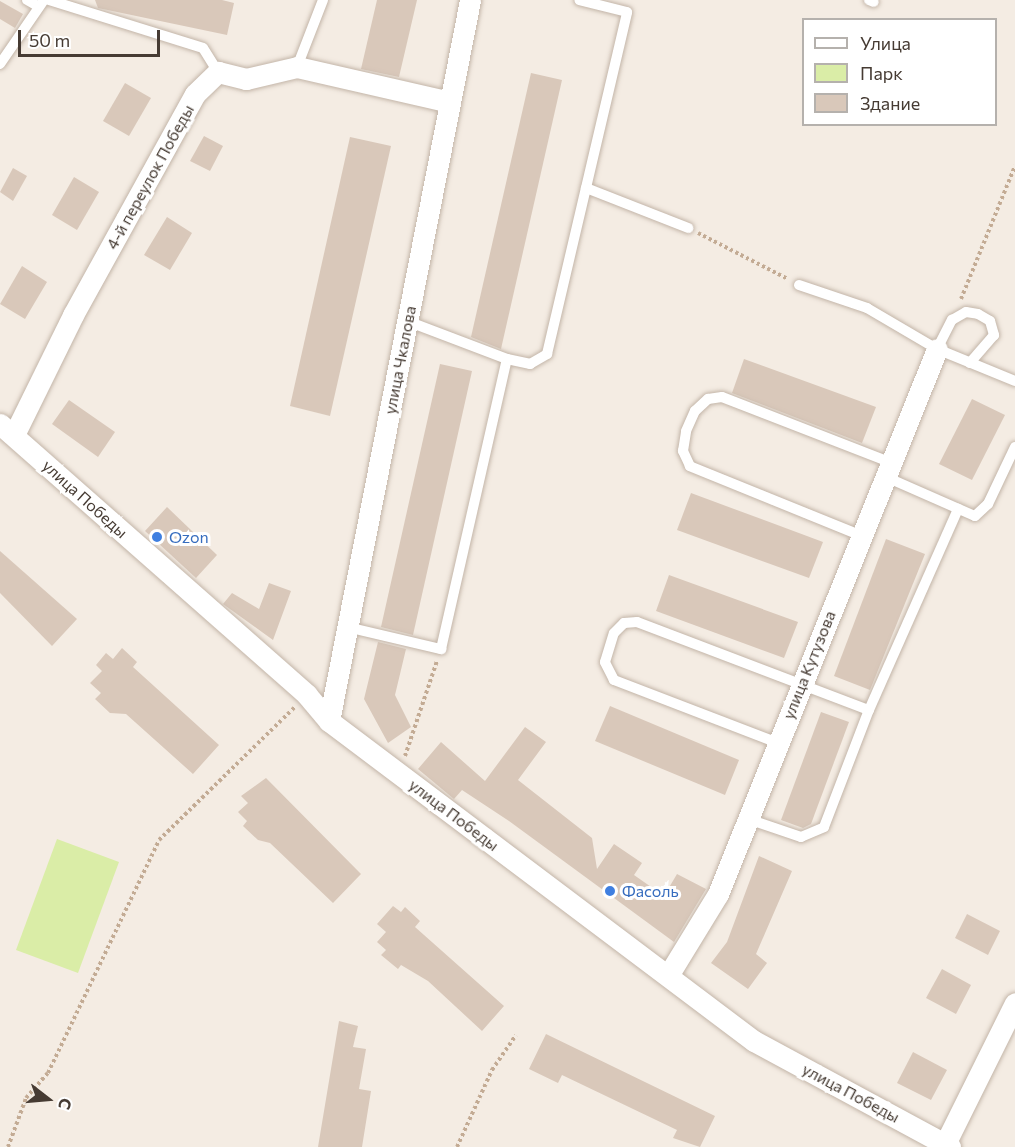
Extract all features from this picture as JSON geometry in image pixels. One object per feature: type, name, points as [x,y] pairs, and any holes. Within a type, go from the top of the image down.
[{"type":"street","name":"улица Чкалова","points":[[329,721],[470,0]]},
{"type":"street","points":[[218,72],[246,79],[297,67],[450,102]]},
{"type":"street","name":"4-й переулок Победы","points":[[7,430],[195,94],[218,72]]},
{"type":"street","name":"улица Кутузова","points":[[669,974],[704,924],[937,349]]},
{"type":"street","name":"улица Победы","points":[[7,430],[307,695],[329,721],[669,974],[754,1041],[948,1146]]},
{"type":"street","points":[[948,1146],[1015,1003]]},
{"type":"lane","points":[[0,64],[41,3],[27,0]]},
{"type":"lane","points":[[49,0],[203,48],[218,72]]},
{"type":"lane","points":[[297,67],[323,0]]},
{"type":"lane","points":[[408,321],[507,359],[530,364],[546,354],[627,12],[579,0]]},
{"type":"lane","points":[[586,188],[688,228]]},
{"type":"lane","points":[[799,285],[867,308],[937,349],[1015,381]]},
{"type":"lane","points":[[937,349],[952,320],[966,312],[990,321],[989,346],[970,363]]},
{"type":"lane","points":[[348,627],[441,649],[507,359]]},
{"type":"lane","points":[[862,536],[690,466],[683,451],[686,430],[695,411],[708,399],[722,398],[889,470],[958,509],[975,516],[988,504],[1015,447]]},
{"type":"lane","points":[[748,819],[801,837],[825,826],[869,710],[958,509]]},
{"type":"lane","points":[[778,743],[614,680],[605,662],[614,633],[624,622],[637,622],[869,710]]},
{"type":"path","points":[[952,320],[1015,166]]},
{"type":"path","points":[[688,228],[799,285]]},
{"type":"path","points":[[399,774],[441,649]]},
{"type":"path","points":[[8,1147],[26,1098],[48,1073],[159,840],[307,695]]},
{"type":"path","points":[[457,1147],[492,1070],[516,1035]]},
{"type":"green space","points":[[57,839],[119,862],[78,973],[16,950]]},
{"type":"building","points":[[95,0],[222,0],[234,3],[227,35],[98,8]]},
{"type":"building","points":[[377,0],[417,0],[399,77],[361,69]]},
{"type":"building","points":[[0,1],[23,14],[15,28],[0,19]]},
{"type":"building","points":[[531,73],[562,80],[501,349],[471,337]]},
{"type":"building","points":[[125,83],[151,98],[129,136],[103,121]]},
{"type":"building","points":[[204,136],[223,146],[210,171],[190,161]]},
{"type":"building","points":[[350,137],[391,146],[330,416],[290,406]]},
{"type":"building","points":[[13,168],[27,176],[13,201],[0,192]]},
{"type":"building","points":[[74,177],[99,192],[77,230],[52,215]]},
{"type":"building","points":[[167,217],[192,233],[170,270],[144,255]]},
{"type":"building","points":[[22,266],[47,282],[25,319],[0,304]]},
{"type":"building","points":[[744,359],[876,407],[862,443],[732,393]]},
{"type":"building","points":[[440,364],[472,371],[413,635],[381,627]]},
{"type":"building","points":[[972,399],[1005,415],[972,480],[939,464]]},
{"type":"building","points":[[69,400],[115,432],[98,457],[52,424]]},
{"type":"building","points":[[691,493],[823,542],[809,578],[677,530]]},
{"type":"building","points":[[167,507],[217,555],[196,578],[145,531]]},
{"type":"building","points":[[886,539],[925,554],[870,690],[834,676]]},
{"type":"building","points":[[0,551],[77,619],[52,646],[0,593]]},
{"type":"building","points":[[669,575],[798,622],[784,658],[656,611]]},
{"type":"building","points":[[269,583],[291,591],[273,640],[223,604],[232,593],[259,609]]},
{"type":"building","points":[[378,642],[406,649],[395,695],[411,727],[388,743],[364,699]]},
{"type":"building","points":[[122,648],[137,662],[133,667],[219,745],[193,774],[126,714],[110,713],[95,699],[101,693],[90,683],[102,671],[96,665],[106,653],[113,659]]},
{"type":"building","points":[[610,706],[739,760],[725,795],[595,741]]},
{"type":"building","points":[[821,712],[849,722],[811,824],[803,828],[781,820]]},
{"type":"building","points":[[525,727],[546,742],[518,780],[592,838],[597,869],[614,844],[642,863],[634,875],[664,896],[677,874],[706,889],[674,942],[509,821],[462,790],[454,799],[418,769],[441,742],[485,781]]},
{"type":"building","points":[[266,778],[361,874],[333,903],[270,843],[258,840],[243,826],[247,821],[238,812],[248,803],[241,796]]},
{"type":"building","points":[[759,856],[792,871],[756,954],[767,963],[748,989],[711,963],[727,942]]},
{"type":"building","points":[[393,906],[401,912],[405,907],[420,921],[415,927],[504,1006],[482,1031],[428,981],[401,965],[398,969],[381,955],[386,950],[377,942],[386,932],[377,924]]},
{"type":"building","points":[[967,914],[1000,931],[988,955],[955,938]]},
{"type":"building","points":[[942,969],[971,985],[956,1014],[926,998]]},
{"type":"building","points":[[339,1021],[358,1026],[353,1047],[366,1049],[359,1089],[371,1091],[362,1147],[318,1147]]},
{"type":"building","points":[[546,1034],[715,1116],[700,1147],[673,1138],[677,1130],[562,1075],[558,1083],[529,1069]]},
{"type":"building","points":[[913,1052],[947,1070],[931,1100],[897,1083]]},
{"type":"place","name":"Ozon","points":[[157,537]]},
{"type":"place","name":"Фасоль","points":[[610,891]]}]
